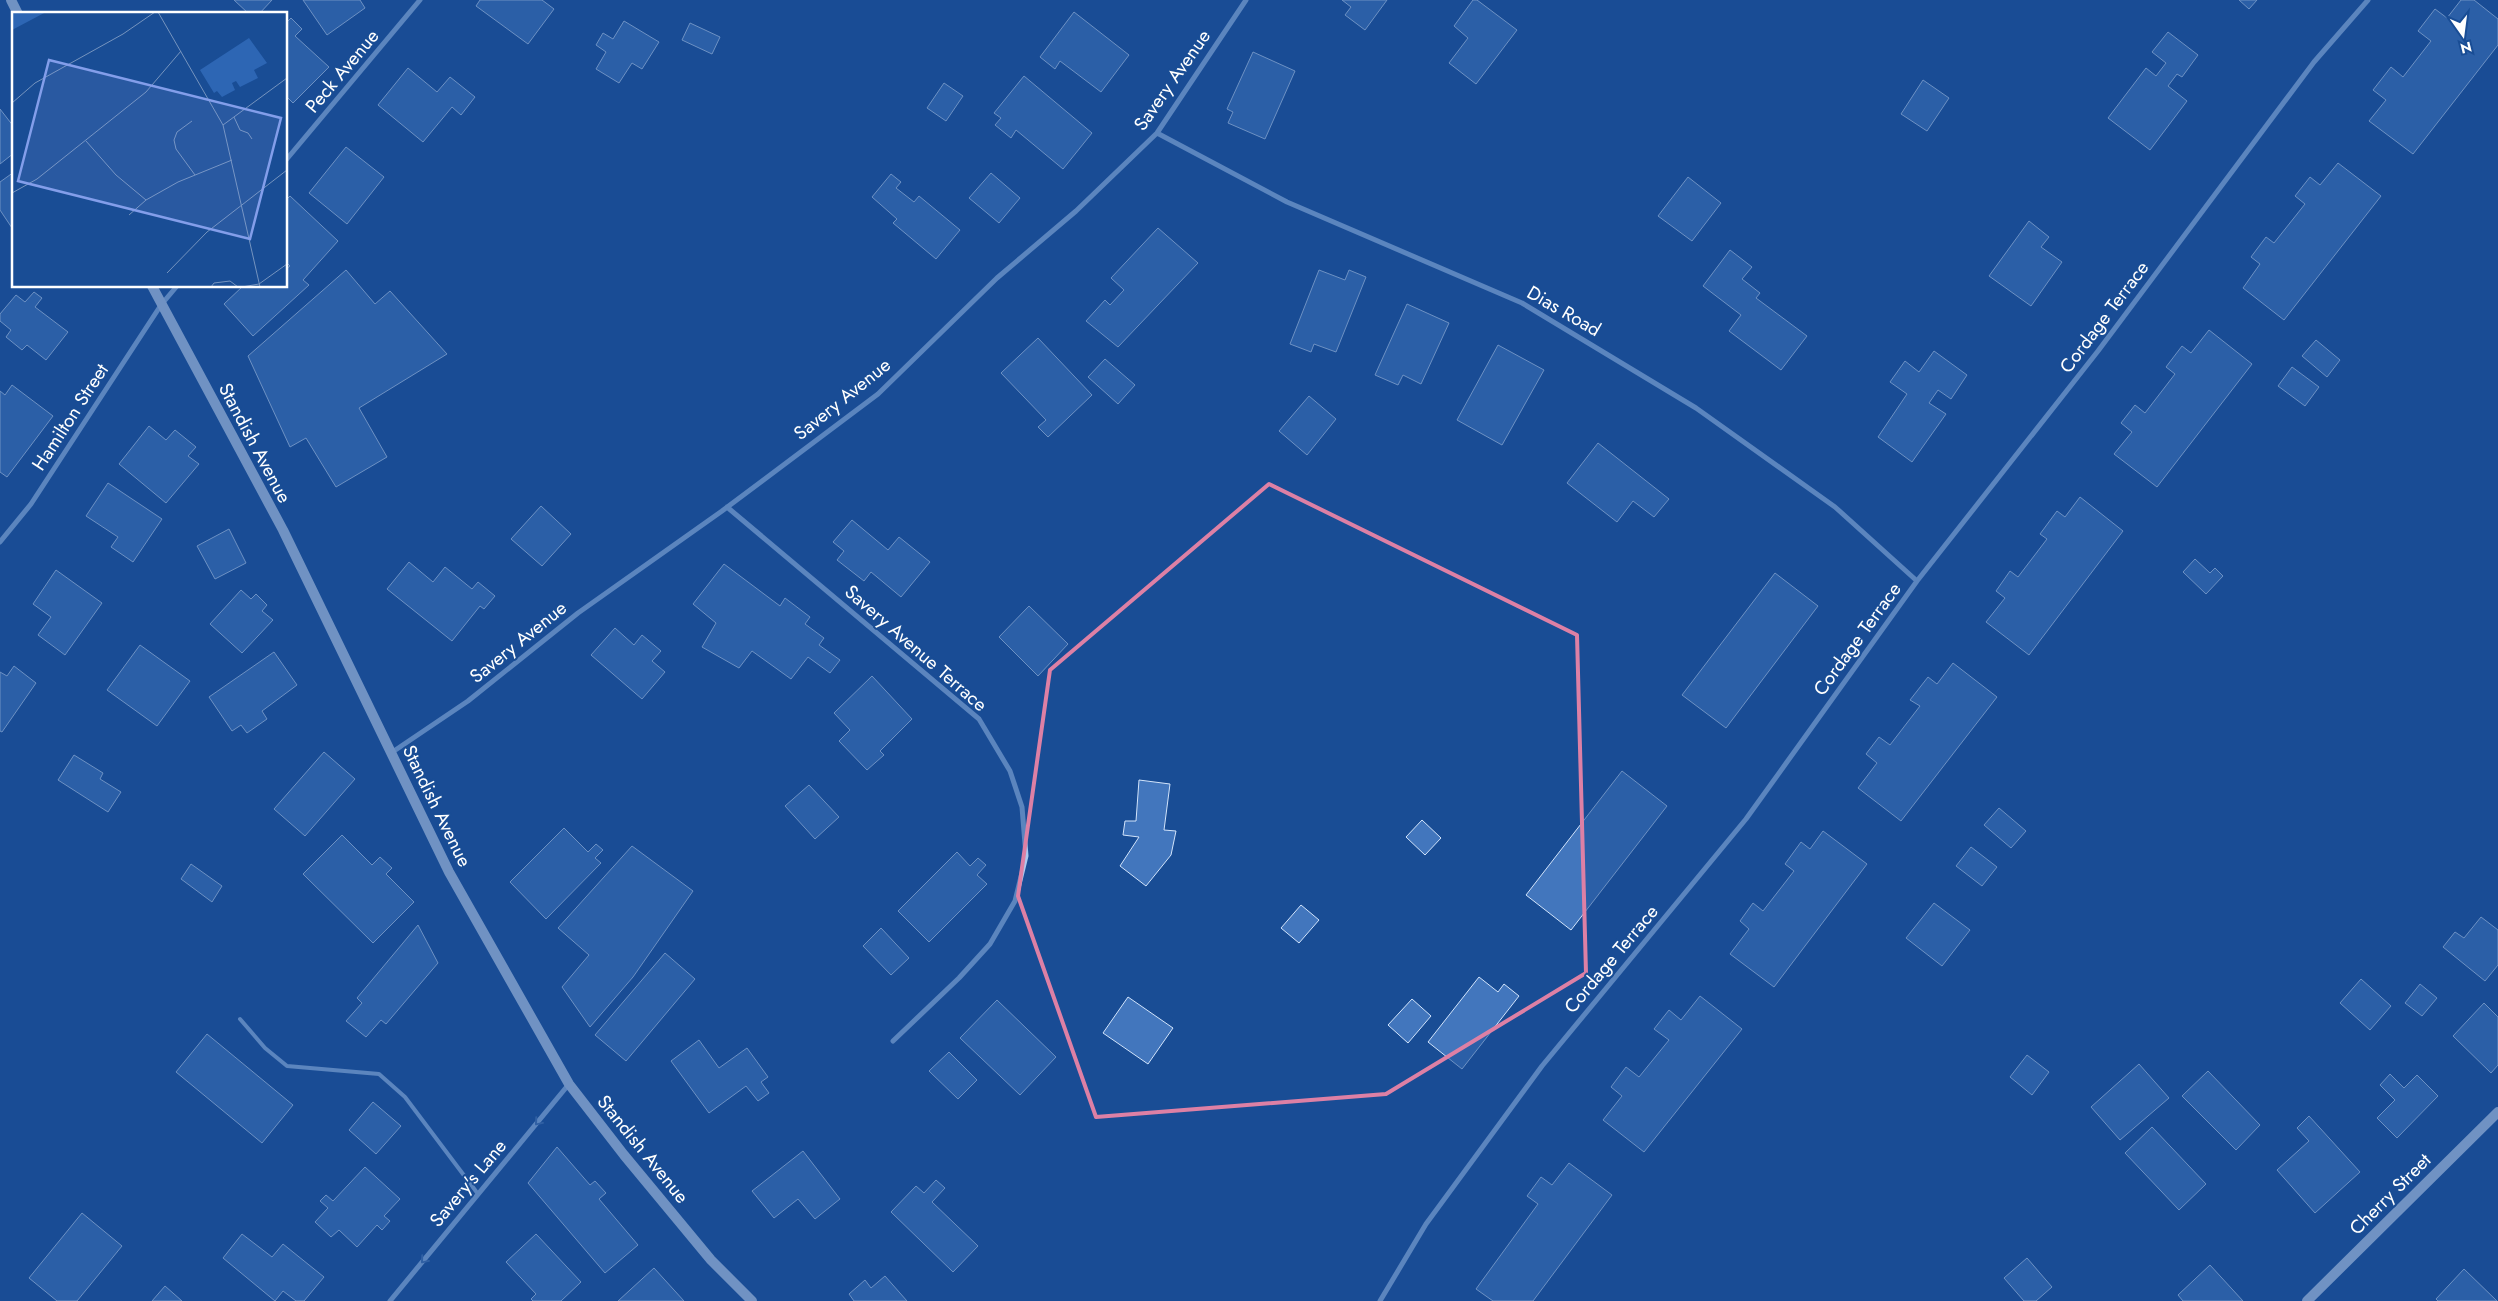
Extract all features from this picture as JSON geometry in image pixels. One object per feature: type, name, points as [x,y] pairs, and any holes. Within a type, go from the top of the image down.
[{"type":"street","points":[[11,0],[17,12]]},
{"type":"street","name":"Peck Avenue","points":[[288,158],[420,0]]},
{"type":"street","name":"Savery Avenue","points":[[391,753],[468,701],[578,613],[727,507],[878,394],[998,278],[1076,211],[1157,133],[1246,0]]},
{"type":"street","name":"Cordage Terrace","points":[[1380,1301],[1426,1224],[1542,1066],[1746,819],[1917,581],[2098,351],[2314,62],[2368,0]]},
{"type":"street","name":"Dias Road","points":[[1157,133],[1287,202],[1522,303],[1696,408],[1835,507],[1917,581]]},
{"type":"street","name":"Standish Avenue","points":[[153,288],[282,530],[449,872],[569,1084],[711,1260],[752,1301]]},
{"type":"street","points":[[161,305],[175,288]]},
{"type":"street","name":"Hamilton Street","points":[[0,542],[31,504],[161,305]]},
{"type":"street","name":"Savery Avenue Terrace","points":[[727,507],[979,719],[1010,771],[1022,806],[1026,856],[1015,901],[990,944],[959,978],[893,1041]]},
{"type":"street","name":"Savery's Lane","points":[[390,1301],[569,1084]]},
{"type":"street","name":"Cherry Street","points":[[2307,1301],[2498,1112]]},
{"type":"lane","points":[[240,1019],[265,1048],[287,1066],[379,1074],[405,1097],[478,1194]]},
{"type":"highlighted area","points":[[1269,484],[1577,635],[1586,973],[1386,1094],[1096,1117],[1018,896],[1050,670]]},
{"type":"building","points":[[234,0],[272,0],[261,12],[247,12]]},
{"type":"building","points":[[303,0],[360,0],[365,8],[327,35]]},
{"type":"building","points":[[480,0],[542,0],[554,9],[528,44],[476,6]]},
{"type":"building","points":[[1342,0],[1387,0],[1365,30],[1345,15],[1351,7]]},
{"type":"building","points":[[1473,0],[1477,0],[1517,30],[1476,84],[1449,63],[1468,38],[1454,26]]},
{"type":"building","points":[[2239,0],[2257,0],[2249,9]]},
{"type":"building","points":[[2461,0],[2474,0],[2498,19],[2498,45],[2413,154],[2369,121],[2386,100],[2373,90],[2391,67],[2403,77],[2431,41],[2418,31],[2435,9],[2447,18]]},
{"type":"building","points":[[1074,12],[1129,55],[1101,92],[1060,61],[1055,69],[1040,57]]},
{"type":"building","points":[[291,18],[302,29],[295,36],[329,67],[293,103],[288,98],[288,21]]},
{"type":"building","points":[[624,21],[659,42],[642,69],[632,63],[619,83],[596,69],[606,52],[596,45],[603,33],[613,39]]},
{"type":"building","points":[[690,23],[720,37],[712,54],[682,40]]},
{"type":"building","points":[[2168,32],[2198,55],[2182,77],[2177,74],[2168,86],[2187,101],[2150,150],[2108,118],[2146,68],[2156,76],[2166,63],[2152,52]]},
{"type":"building","points":[[1253,52],[1295,71],[1265,139],[1228,123],[1233,112],[1227,109]]},
{"type":"building","points":[[408,68],[437,92],[450,77],[475,97],[461,115],[452,107],[423,142],[378,105]]},
{"type":"building","points":[[1024,76],[1092,133],[1063,169],[1016,130],[1011,138],[995,125],[1001,118],[994,113]]},
{"type":"building","points":[[1923,80],[1949,98],[1927,131],[1901,114]]},
{"type":"building","points":[[944,83],[963,96],[946,121],[927,108]]},
{"type":"building","points":[[0,109],[12,124],[12,155],[0,164]]},
{"type":"building","points":[[346,147],[384,177],[347,224],[309,193]]},
{"type":"building","points":[[2338,163],[2381,196],[2284,320],[2243,288],[2260,264],[2251,257],[2266,237],[2274,243],[2305,204],[2295,196],[2310,177],[2320,185]]},
{"type":"building","points":[[12,173],[12,228],[0,210],[0,182]]},
{"type":"building","points":[[991,173],[1020,198],[999,223],[969,198]]},
{"type":"building","points":[[891,174],[901,182],[896,188],[914,202],[919,196],[960,230],[936,259],[893,223],[897,219],[872,197]]},
{"type":"building","points":[[1688,177],[1721,203],[1692,241],[1658,216]]},
{"type":"building","points":[[290,196],[338,241],[303,280],[309,285],[253,336],[224,304],[241,288],[288,288],[288,268],[290,266],[288,264],[288,198]]},
{"type":"building","points":[[2029,221],[2049,237],[2041,247],[2062,262],[2031,306],[1989,276]]},
{"type":"building","points":[[1158,228],[1198,263],[1118,347],[1086,321],[1105,300],[1110,305],[1124,290],[1111,278]]},
{"type":"building","points":[[1730,250],[1752,267],[1742,279],[1760,293],[1756,298],[1807,336],[1781,370],[1729,331],[1741,315],[1703,286]]},
{"type":"building","points":[[346,270],[375,304],[390,291],[447,354],[359,408],[387,457],[336,487],[306,438],[290,447],[248,356]]},
{"type":"building","points":[[1319,270],[1345,280],[1349,270],[1366,277],[1336,352],[1314,344],[1311,352],[1290,344]]},
{"type":"building","points":[[34,292],[42,298],[35,307],[68,332],[46,360],[27,345],[22,350],[6,337],[11,330],[0,321],[0,314],[16,295],[25,302]]},
{"type":"building","points":[[1407,304],[1449,323],[1421,384],[1403,375],[1398,385],[1375,375]]},
{"type":"building","points":[[2209,330],[2252,364],[2157,487],[2114,454],[2132,432],[2121,423],[2135,405],[2145,413],[2175,374],[2166,367],[2182,346],[2191,353]]},
{"type":"building","points":[[1038,338],[1092,395],[1048,437],[1038,427],[1046,420],[1001,373]]},
{"type":"building","points":[[2316,340],[2340,360],[2327,377],[2302,356]]},
{"type":"building","points":[[1498,345],[1544,370],[1502,445],[1457,420]]},
{"type":"building","points":[[1934,351],[1967,375],[1951,399],[1938,390],[1929,403],[1946,414],[1912,462],[1878,437],[1907,394],[1890,382],[1905,361],[1919,372]]},
{"type":"building","points":[[1105,359],[1135,385],[1118,404],[1088,377]]},
{"type":"building","points":[[2292,367],[2319,387],[2305,406],[2278,386]]},
{"type":"building","points":[[12,385],[53,416],[7,477],[0,472],[0,391],[5,395]]},
{"type":"building","points":[[1309,396],[1336,419],[1307,455],[1279,431]]},
{"type":"building","points":[[149,426],[166,440],[175,430],[196,447],[188,456],[199,464],[166,503],[119,464]]},
{"type":"building","points":[[1598,443],[1669,499],[1654,517],[1633,501],[1617,522],[1567,483]]},
{"type":"building","points":[[108,483],[162,519],[133,562],[111,547],[118,537],[86,516]]},
{"type":"building","points":[[2080,497],[2123,531],[2029,655],[1986,622],[2005,598],[1996,591],[2010,571],[2018,577],[2047,539],[2040,534],[2057,511],[2065,517]]},
{"type":"building","points":[[541,506],[571,534],[542,566],[511,539]]},
{"type":"building","points":[[852,520],[888,550],[899,537],[930,562],[901,597],[871,572],[864,581],[837,560],[844,551],[833,542]]},
{"type":"building","points":[[229,529],[246,563],[215,579],[197,546]]},
{"type":"building","points":[[2195,559],[2210,573],[2215,568],[2223,576],[2206,594],[2183,572]]},
{"type":"building","points":[[409,562],[433,582],[445,567],[472,589],[478,582],[495,596],[484,609],[480,606],[452,641],[387,589]]},
{"type":"building","points":[[724,564],[780,606],[785,598],[810,617],[805,624],[824,638],[819,645],[840,660],[830,673],[808,657],[791,679],[752,651],[739,668],[702,647],[716,623],[693,604]]},
{"type":"building","points":[[56,570],[102,603],[65,655],[38,635],[51,617],[33,604]]},
{"type":"building","points":[[1775,573],[1818,606],[1726,728],[1682,695]]},
{"type":"building","points":[[241,590],[251,599],[256,594],[267,605],[262,611],[273,620],[242,653],[210,624]]},
{"type":"building","points":[[1029,606],[1068,644],[1038,676],[999,637]]},
{"type":"building","points":[[615,628],[634,645],[642,635],[661,651],[652,661],[665,672],[642,699],[591,655]]},
{"type":"building","points":[[140,645],[190,681],[157,726],[107,690]]},
{"type":"building","points":[[274,652],[297,685],[262,711],[267,719],[247,733],[241,725],[232,731],[209,697]]},
{"type":"building","points":[[1953,663],[1997,697],[1901,821],[1858,788],[1877,763],[1866,754],[1879,737],[1890,745],[1920,706],[1910,700],[1928,677],[1937,684]]},
{"type":"building","points":[[14,666],[36,683],[2,732],[0,731],[0,672],[7,676]]},
{"type":"building","points":[[872,676],[912,719],[880,751],[884,755],[867,770],[839,741],[850,730],[834,713]]},
{"type":"building","points":[[324,752],[355,779],[305,836],[274,809]]},
{"type":"building","points":[[74,755],[103,773],[100,779],[121,792],[108,812],[58,780]]},
{"type":"building","points":[[1622,771],[1667,806],[1571,930],[1526,895]]},
{"type":"building","points":[[1139,780],[1170,784],[1164,830],[1176,831],[1171,855],[1146,886],[1120,866],[1139,837],[1123,835],[1125,821],[1136,821]]},
{"type":"building","points":[[809,785],[839,817],[815,839],[785,806]]},
{"type":"building","points":[[1999,808],[2026,831],[2011,848],[1984,825]]},
{"type":"building","points":[[1422,820],[1441,838],[1425,855],[1406,837]]},
{"type":"building","points":[[564,828],[588,852],[596,844],[603,850],[595,858],[601,863],[546,919],[510,882]]},
{"type":"building","points":[[1823,831],[1867,864],[1774,987],[1730,954],[1749,929],[1740,921],[1753,903],[1763,911],[1794,871],[1785,864],[1801,842],[1810,849]]},
{"type":"building","points":[[342,835],[372,865],[380,857],[392,868],[386,874],[414,902],[373,943],[303,874]]},
{"type":"building","points":[[632,846],[693,891],[633,977],[590,1027],[562,987],[589,955],[558,928]]},
{"type":"building","points":[[1971,847],[1997,867],[1982,886],[1956,866]]},
{"type":"building","points":[[957,852],[970,866],[978,858],[986,865],[977,875],[987,884],[929,942],[898,911]]},
{"type":"building","points":[[191,864],[222,886],[212,902],[181,879]]},
{"type":"building","points":[[1934,903],[1970,930],[1942,966],[1906,938]]},
{"type":"building","points":[[1301,905],[1319,920],[1299,943],[1281,928]]},
{"type":"building","points":[[2481,917],[2498,930],[2498,965],[2485,981],[2443,947],[2455,932],[2464,938]]},
{"type":"building","points":[[418,925],[438,963],[386,1024],[381,1020],[366,1037],[346,1021],[362,1003],[357,998]]},
{"type":"building","points":[[881,928],[909,958],[891,975],[863,946]]},
{"type":"building","points":[[665,953],[695,979],[626,1061],[595,1035]]},
{"type":"building","points":[[1479,977],[1498,992],[1504,984],[1519,996],[1462,1069],[1428,1042]]},
{"type":"building","points":[[2361,979],[2391,1006],[2370,1030],[2340,1003]]},
{"type":"building","points":[[2420,984],[2437,998],[2422,1016],[2405,1003]]},
{"type":"building","points":[[1700,996],[1742,1029],[1644,1152],[1603,1120],[1622,1096],[1611,1087],[1626,1067],[1639,1077],[1669,1040],[1654,1029],[1669,1010],[1681,1020]]},
{"type":"building","points":[[1128,997],[1173,1028],[1148,1064],[1103,1033]]},
{"type":"building","points":[[1412,999],[1431,1016],[1408,1043],[1388,1025]]},
{"type":"building","points":[[997,1000],[1056,1057],[1020,1095],[960,1038]]},
{"type":"building","points":[[2484,1003],[2498,1017],[2498,1065],[2491,1073],[2453,1036]]},
{"type":"building","points":[[207,1034],[293,1105],[262,1143],[176,1072]]},
{"type":"building","points":[[699,1040],[719,1068],[747,1048],[768,1077],[761,1082],[769,1093],[758,1101],[746,1086],[709,1113],[671,1061]]},
{"type":"building","points":[[949,1052],[977,1080],[958,1099],[929,1071]]},
{"type":"building","points":[[2027,1055],[2049,1072],[2032,1095],[2010,1077]]},
{"type":"building","points":[[2139,1064],[2169,1098],[2120,1140],[2091,1107]]},
{"type":"building","points":[[2208,1071],[2260,1125],[2236,1150],[2182,1096]]},
{"type":"building","points":[[2390,1074],[2404,1088],[2417,1075],[2438,1096],[2397,1138],[2377,1118],[2395,1100],[2380,1085]]},
{"type":"building","points":[[373,1102],[401,1126],[376,1154],[349,1130]]},
{"type":"building","points":[[2309,1116],[2360,1172],[2315,1213],[2277,1170],[2309,1141],[2297,1128]]},
{"type":"building","points":[[2152,1127],[2206,1184],[2179,1210],[2125,1153]]},
{"type":"building","points":[[557,1147],[590,1185],[595,1181],[606,1193],[599,1199],[638,1245],[605,1273],[528,1183]]},
{"type":"building","points":[[803,1151],[840,1199],[815,1219],[798,1199],[774,1218],[752,1191]]},
{"type":"building","points":[[1569,1163],[1612,1195],[1533,1301],[1493,1301],[1476,1289],[1538,1204],[1527,1196],[1541,1177],[1552,1185]]},
{"type":"building","points":[[365,1167],[400,1199],[384,1216],[390,1221],[382,1230],[377,1225],[357,1247],[339,1230],[331,1237],[315,1222],[328,1208],[320,1201],[326,1195],[333,1201]]},
{"type":"building","points":[[936,1180],[945,1188],[932,1202],[978,1246],[953,1272],[891,1212],[916,1186],[924,1193]]},
{"type":"building","points":[[82,1213],[122,1246],[77,1301],[57,1301],[29,1278]]},
{"type":"building","points":[[242,1234],[272,1257],[283,1244],[324,1277],[304,1301],[296,1301],[283,1291],[275,1301],[223,1258]]},
{"type":"building","points":[[536,1234],[581,1282],[561,1301],[533,1301],[531,1299],[536,1294],[506,1262]]},
{"type":"building","points":[[2027,1258],[2052,1287],[2036,1301],[2024,1301],[2004,1278]]},
{"type":"building","points":[[2210,1265],[2243,1301],[2183,1301],[2178,1295]]},
{"type":"building","points":[[654,1268],[684,1301],[618,1301]]},
{"type":"building","points":[[2464,1269],[2497,1301],[2438,1301],[2436,1299]]},
{"type":"building","points":[[885,1276],[907,1301],[854,1301],[849,1294],[865,1280],[871,1288]]},
{"type":"building","points":[[165,1286],[182,1301],[152,1301]]}]
